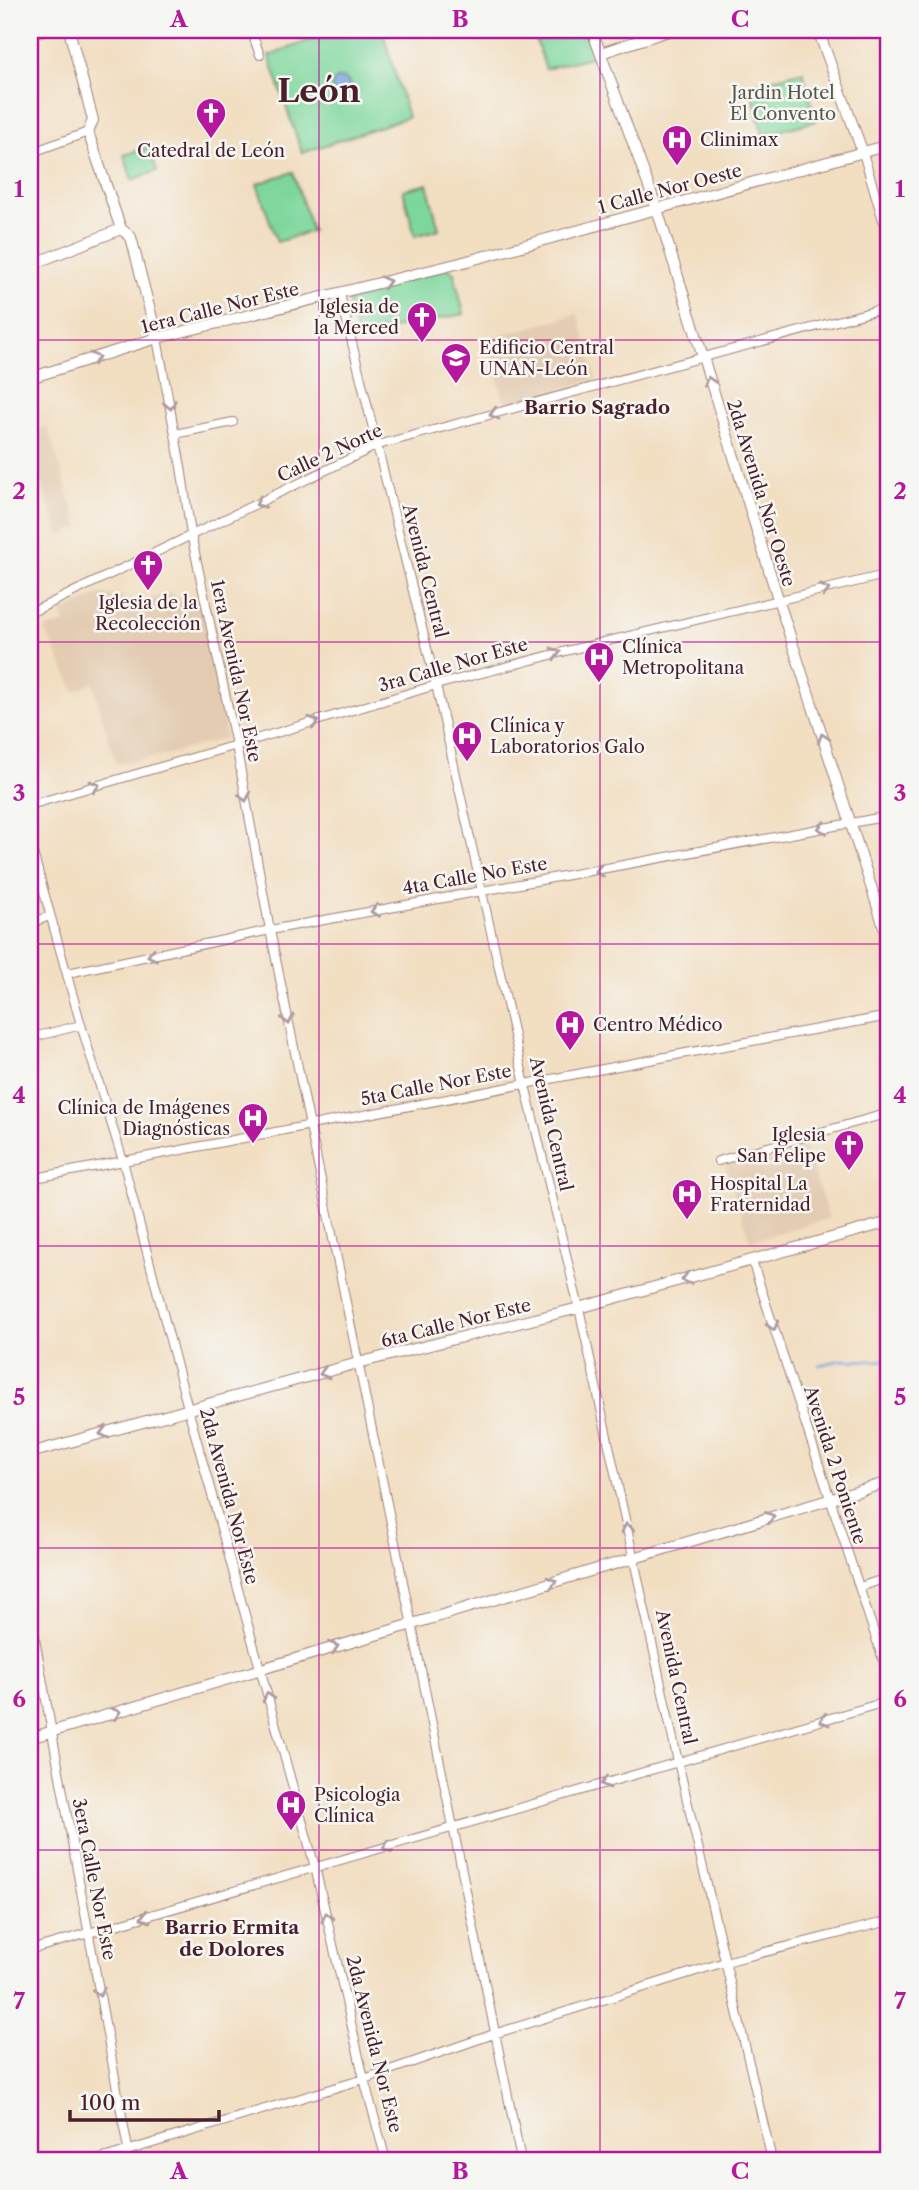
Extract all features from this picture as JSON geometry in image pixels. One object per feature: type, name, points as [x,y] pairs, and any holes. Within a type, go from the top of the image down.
[{"type":"street","points":[[30,36],[46,30]]},
{"type":"street","name":"1era Avenida Nor Este","points":[[69,30],[93,120],[88,132],[121,229],[131,237],[157,338],[176,434],[191,534],[236,746],[310,1125]]},
{"type":"street","points":[[251,30],[260,55]]},
{"type":"street","name":"2da Avenida Nor Oeste","points":[[592,30],[657,209],[889,943]]},
{"type":"street","points":[[601,53],[671,30]]},
{"type":"street","points":[[818,30],[863,153],[889,240]]},
{"type":"street","points":[[30,153],[88,132]]},
{"type":"street","name":"1 Calle Nor Oeste","points":[[460,263],[889,145]]},
{"type":"street","points":[[30,265],[121,229]]},
{"type":"street","name":"1era Calle Nor Este","points":[[30,378],[157,338],[460,263]]},
{"type":"street","name":"Avenida Central","points":[[340,294],[436,685],[525,1085],[579,1308],[678,1762],[772,2160]]},
{"type":"street","name":"Calle 2 Norte","points":[[30,612],[378,445],[889,307]]},
{"type":"street","points":[[176,434],[233,422]]},
{"type":"street","name":"3ra Calle Nor Este","points":[[30,805],[436,685],[570,650],[889,574]]},
{"type":"street","name":"4ta Calle No Este","points":[[68,973],[270,930],[889,816]]},
{"type":"street","name":"2da Avenida Nor Este","points":[[30,842],[81,1025],[123,1161],[315,1867],[364,2079],[386,2160]]},
{"type":"street","points":[[30,923],[50,916]]},
{"type":"street","name":"5ta Calle Nor Este","points":[[30,1179],[889,1016]]},
{"type":"street","points":[[30,1038],[81,1025]]},
{"type":"street","points":[[718,1161],[889,1113]]},
{"type":"street","points":[[310,1125],[521,2160]]},
{"type":"street","name":"6ta Calle Nor Este","points":[[30,1453],[358,1363],[579,1308],[889,1222]]},
{"type":"street","name":"Avenida 2 Poniente","points":[[752,1261],[829,1500],[885,1650],[889,1678]]},
{"type":"street","points":[[30,1738],[889,1482]]},
{"type":"street","points":[[860,1587],[889,1577]]},
{"type":"street","name":"3era Calle Nor Este","points":[[30,1612],[129,2156]]},
{"type":"street","points":[[30,1950],[889,1701]]},
{"type":"street","points":[[97,2160],[129,2156],[494,2035],[726,1962],[889,1921]]},
{"type":"shaded area","points":[[578,314],[596,379],[505,404],[487,339]]},
{"type":"shaded area","points":[[47,426],[79,527],[60,537],[30,450],[37,445],[33,429]]},
{"type":"shaded area","points":[[171,593],[177,599],[201,600],[226,738],[165,755],[117,764],[93,682],[75,692],[45,629],[65,623],[61,612],[101,594],[122,596],[127,605]]},
{"type":"shaded area","points":[[803,1141],[829,1218],[750,1241],[725,1163]]},
{"type":"green space","points":[[336,30],[382,30],[408,117],[302,153],[269,56]]},
{"type":"green space","points":[[532,30],[586,30],[597,49],[593,56],[546,69]]},
{"type":"green space","name":"Jardin Hotel El Convento","points":[[803,71],[816,121],[763,135],[750,85]]},
{"type":"green space","points":[[149,147],[157,171],[132,180],[124,155]]},
{"type":"green space","points":[[293,172],[312,231],[277,242],[257,184]]},
{"type":"green space","points":[[427,184],[439,229],[415,236],[403,190]]},
{"type":"green space","points":[[444,269],[454,273],[464,314],[357,335],[348,301],[352,296]]},
{"type":"water","points":[[337,78],[345,78],[350,87],[348,94],[337,96],[332,91],[332,83]]},
{"type":"waterway","points":[[819,1365],[842,1360],[889,1359]]},
{"type":"place","name":"Catedral de León","points":[[211,140]]},
{"type":"place","name":"Clinimax","points":[[677,167]]},
{"type":"place","name":"Iglesia de la Merced","points":[[422,344]]},
{"type":"place","name":"Edificio Central UNAN-León","points":[[456,385]]},
{"type":"place","name":"Iglesia de la Recolección","points":[[148,592]]},
{"type":"place","name":"Clínica Metropolitana","points":[[599,684]]},
{"type":"place","name":"Clínica y Laboratorios Galo","points":[[467,763]]},
{"type":"place","name":"Centro Médico","points":[[570,1052]]},
{"type":"place","name":"Clínica de Imágenes Diagnósticas","points":[[253,1145]]},
{"type":"place","name":"Iglesia San Felipe","points":[[849,1172]]},
{"type":"place","name":"Hospital La Fraternidad","points":[[687,1221]]},
{"type":"place","name":"Psicologia Clínica","points":[[291,1832]]},
{"type":"district","name":"León","points":[[319,90]]},
{"type":"district","name":"Barrio Sagrado","points":[[597,407]]},
{"type":"district","name":"Barrio Ermita de Dolores","points":[[232,1938]]}]
